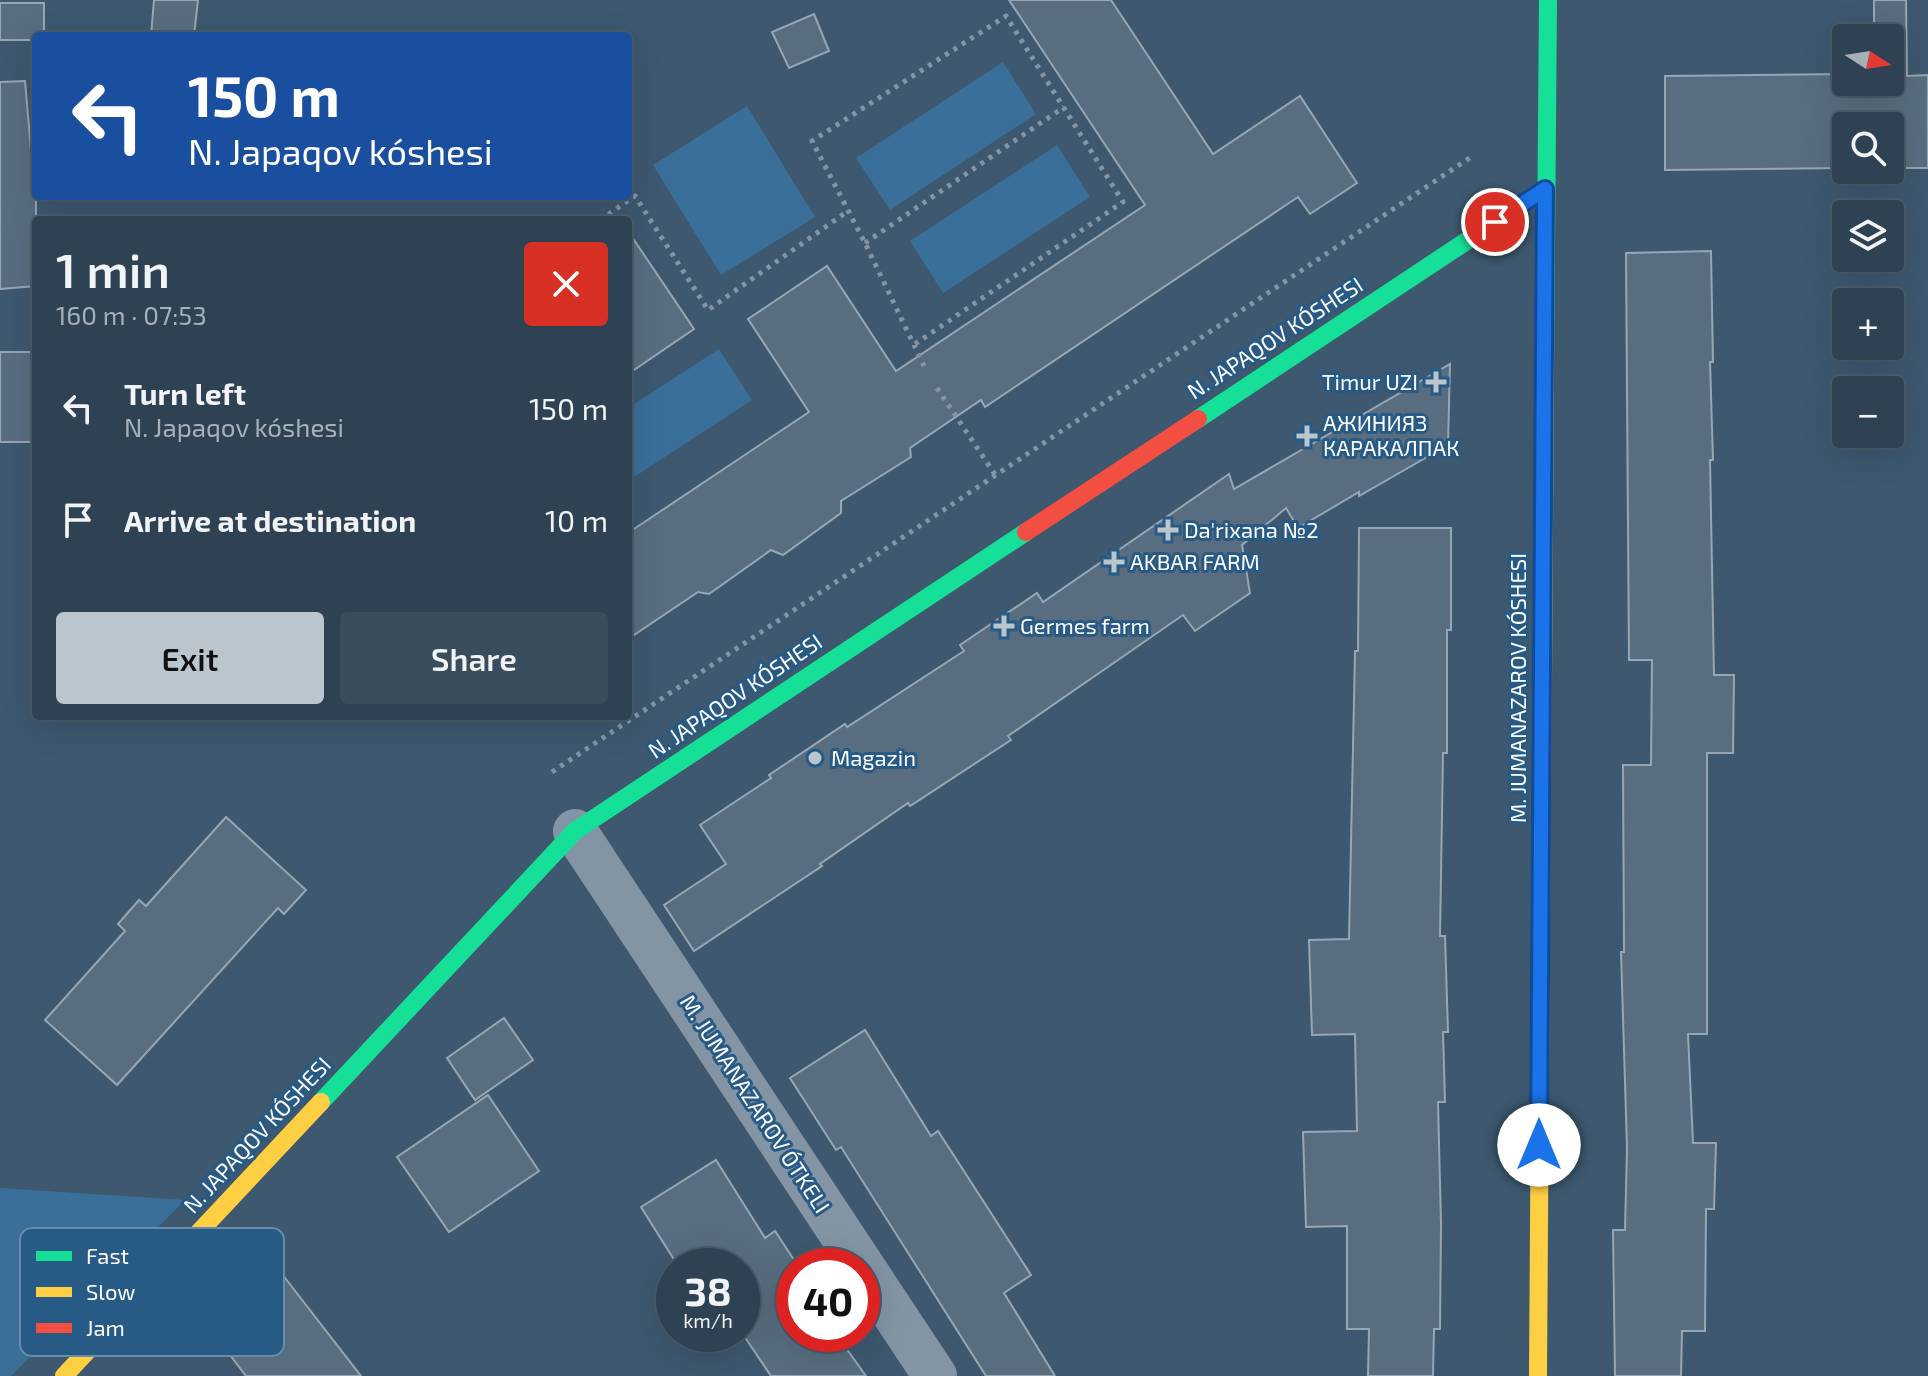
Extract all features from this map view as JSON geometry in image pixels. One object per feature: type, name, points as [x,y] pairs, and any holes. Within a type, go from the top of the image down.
[{"type":"main road","name":"M. JUMANAZAROV KÓSHESI","points":[[1538,1376],[1548,0]]},
{"type":"main road","name":"N. JAPAQOV KÓSHESI","points":[[203,1228],[575,831],[1545,189]]},
{"type":"main road","name":"N. JAPAQOV KÓSHESI","points":[[64,1376],[83,1356]]},
{"type":"street","name":"M. JUMANAZAROV ÓTKELI","points":[[575,831],[935,1376]]},
{"type":"path","points":[[915,344],[1123,202],[1006,16],[812,141],[926,370]]},
{"type":"path","points":[[865,243],[1064,107]]},
{"type":"path","points":[[632,719],[1474,155]]},
{"type":"path","points":[[632,198],[635,196],[708,310],[848,211]]},
{"type":"path","points":[[606,216],[629,200]]},
{"type":"path","points":[[937,388],[996,476]]},
{"type":"path","points":[[552,772],[630,720]]},
{"type":"shaded area","points":[[1003,62],[1036,114],[890,210],[856,158]]},
{"type":"shaded area","points":[[747,106],[815,217],[721,275],[653,165]]},
{"type":"shaded area","points":[[1057,145],[1090,197],[943,293],[910,241]]},
{"type":"shaded area","points":[[719,349],[752,400],[632,478],[632,405]]},
{"type":"shaded area","points":[[0,1188],[185,1200],[157,1228],[20,1228],[20,1356],[31,1356],[11,1376],[0,1376]]},
{"type":"building","points":[[154,0],[198,0],[194,32],[151,32]]},
{"type":"building","points":[[1009,0],[1111,0],[1213,154],[1300,96],[1357,183],[1310,214],[1298,197],[985,407],[981,400],[910,448],[911,457],[841,501],[841,513],[783,555],[771,550],[709,594],[698,592],[632,636],[632,530],[809,412],[748,319],[827,266],[896,371],[1145,205]]},
{"type":"building","points":[[1874,0],[1906,0],[1907,76],[1928,75],[1928,168],[1904,168],[1904,112],[1832,112],[1832,168],[1665,170],[1665,76],[1832,74],[1832,96],[1904,96],[1904,24],[1874,24]]},
{"type":"building","points":[[0,3],[44,3],[44,32],[32,32],[32,40],[0,40]]},
{"type":"building","points":[[814,14],[829,51],[789,68],[772,32]]},
{"type":"building","points":[[25,81],[32,150],[32,200],[36,200],[36,216],[32,216],[32,286],[0,289],[0,82]]},
{"type":"building","points":[[632,237],[694,329],[632,371]]},
{"type":"building","points":[[1711,251],[1713,460],[1710,460],[1714,675],[1734,675],[1733,753],[1707,753],[1707,1034],[1688,1034],[1693,1143],[1716,1143],[1714,1209],[1706,1209],[1705,1331],[1682,1331],[1681,1376],[1615,1376],[1613,1230],[1625,1230],[1627,1148],[1621,952],[1624,952],[1623,765],[1651,765],[1652,660],[1629,660],[1626,253]]},
{"type":"building","points":[[0,352],[32,352],[32,442],[0,442]]},
{"type":"building","points":[[1450,364],[1448,445],[1298,528],[1286,508],[1242,545],[1250,593],[1195,631],[1183,615],[1008,736],[1011,740],[910,806],[908,803],[820,864],[822,866],[694,951],[664,905],[726,864],[700,825],[845,724],[847,727],[964,651],[960,645],[1037,593],[1043,602],[1229,474],[1234,489]]},
{"type":"building","points":[[1359,528],[1451,528],[1451,630],[1447,630],[1447,753],[1443,753],[1440,936],[1445,936],[1448,1032],[1443,1032],[1445,1102],[1438,1102],[1440,1329],[1434,1329],[1433,1376],[1368,1376],[1369,1329],[1347,1329],[1347,1226],[1306,1227],[1303,1132],[1357,1131],[1355,1034],[1312,1035],[1309,940],[1349,939]]},
{"type":"building","points":[[226,817],[306,890],[284,914],[278,908],[117,1085],[45,1020],[125,931],[118,924],[139,900],[146,906]]},
{"type":"building","points":[[504,1018],[533,1060],[475,1100],[447,1058]]},
{"type":"building","points":[[865,1030],[931,1136],[938,1131],[1031,1275],[1004,1293],[1055,1376],[986,1376],[841,1147],[836,1150],[790,1078]]},
{"type":"building","points":[[488,1095],[539,1171],[449,1232],[397,1157]]},
{"type":"building","points":[[716,1160],[765,1238],[775,1231],[786,1248],[776,1248],[776,1352],[849,1352],[866,1376],[771,1376],[755,1352],[760,1352],[760,1248],[667,1248],[641,1207]]},
{"type":"building","points":[[284,1277],[361,1376],[246,1376],[231,1356],[284,1356]]},
{"type":"traffic: fast","points":[[1545,369],[1548,0]]},
{"type":"traffic: fast","points":[[1198,419],[1545,189]]},
{"type":"traffic: fast","points":[[321,1102],[575,831],[1026,532]]},
{"type":"traffic: slow","points":[[1543,681],[1545,369]]},
{"type":"traffic: slow","points":[[1538,1376],[1541,927]]},
{"type":"traffic: slow","points":[[203,1228],[321,1102]]},
{"type":"traffic: slow","points":[[64,1376],[83,1356]]},
{"type":"traffic: jam","points":[[1026,532],[1198,419]]},
{"type":"traffic: jam","points":[[1541,927],[1543,681]]},
{"type":"place","name":"Timur UZI","points":[[1436,382]]},
{"type":"place","name":"АЖИНИЯЗ КАРАКАЛПАК","points":[[1307,436]]},
{"type":"place","name":"Da'rixana №2","points":[[1168,530]]},
{"type":"place","name":"AKBAR FARM","points":[[1114,562]]},
{"type":"place","name":"Germes farm","points":[[1004,626]]},
{"type":"place","name":"Magazin","points":[[815,758]]},
{"type":"route","points":[[1495,222],[1545,189],[1539,1145]]}]
